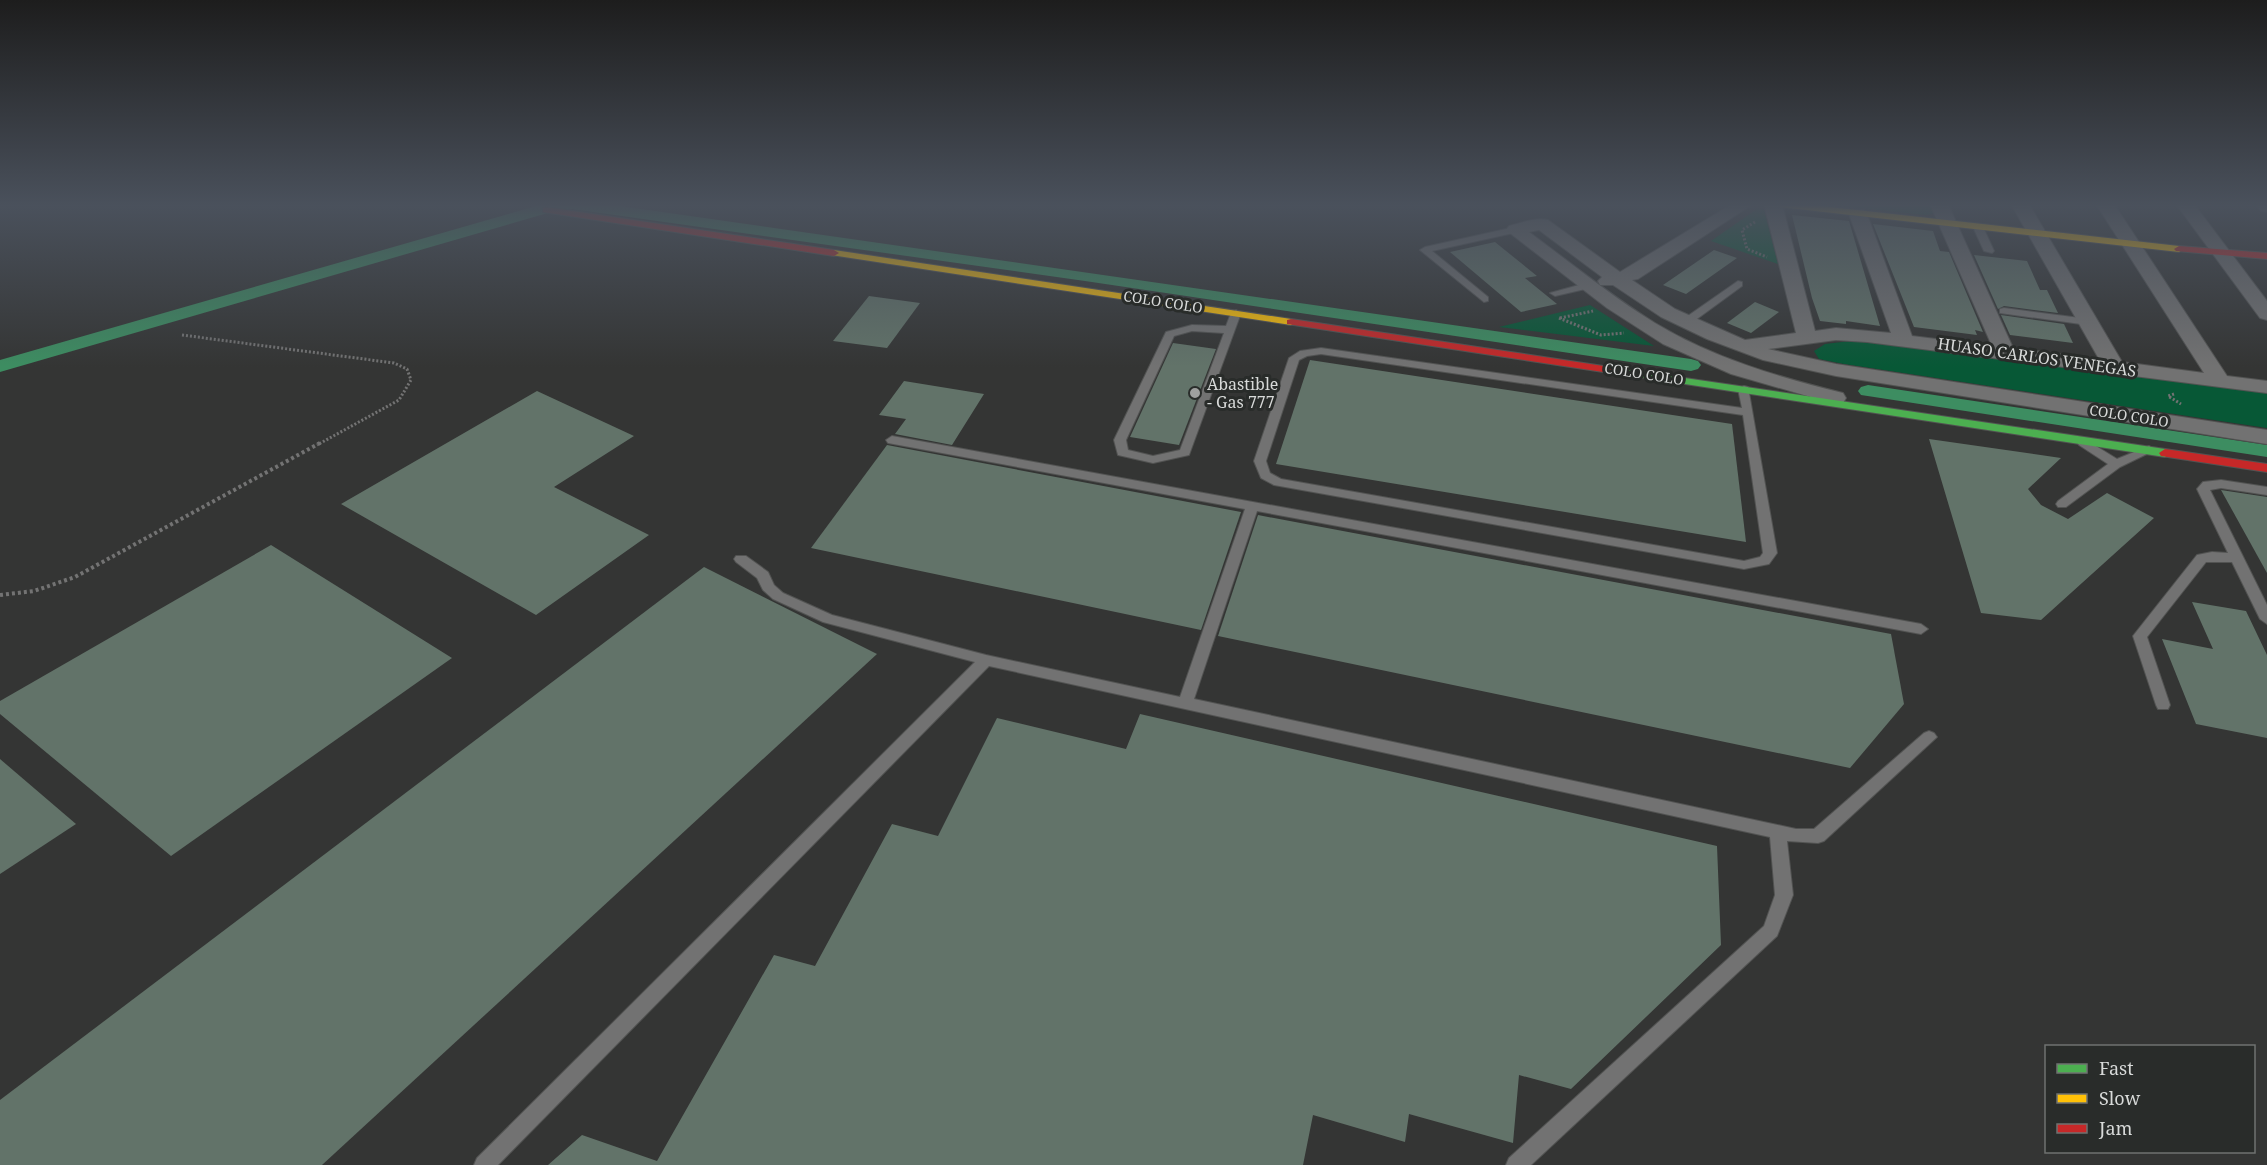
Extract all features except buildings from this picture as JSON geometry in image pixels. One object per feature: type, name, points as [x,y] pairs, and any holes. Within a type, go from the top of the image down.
[{"type":"street","name":"COLO COLO","points":[[870,258],[2267,468]]},
{"type":"street","name":"COLO COLO","points":[[1553,258],[1649,328],[1686,348],[1782,385],[1876,409]]},
{"type":"street","name":"COLO COLO","points":[[1589,258],[1617,279],[1686,322],[1763,354],[1811,365],[2267,437]]},
{"type":"street","points":[[1589,285],[1617,279],[1661,258]]},
{"type":"street","points":[[1874,258],[1903,339]]},
{"type":"street","points":[[1963,258],[2005,353]]},
{"type":"street","points":[[2052,258],[2114,367]]},
{"type":"street","points":[[2139,258],[2220,381]]},
{"type":"street","points":[[2225,258],[2267,314]]},
{"type":"street","points":[[1786,259],[1807,337],[1797,345],[1800,354],[1811,365]]},
{"type":"street","name":"HUASO CARLOS VENEGAS","points":[[1740,346],[1840,334],[1903,339],[2267,387]]},
{"type":"street","points":[[1708,384],[1717,375],[1718,367],[1713,360]]},
{"type":"lane","points":[[1435,258],[1484,299]]},
{"type":"lane","points":[[1686,322],[1738,284]]},
{"type":"lane","points":[[1555,292],[1589,285]]},
{"type":"lane","points":[[2004,311],[2088,322]]},
{"type":"lane","points":[[1230,330],[1198,327],[1184,328],[1170,334],[1120,440],[1122,452],[1140,459],[1166,460],[1185,452],[1230,330],[1236,313]]},
{"type":"lane","points":[[1744,389],[1748,412],[1770,553],[1764,561],[1744,565],[1278,482],[1265,475],[1260,461],[1294,358],[1304,353],[1321,351],[1748,412]]},
{"type":"lane","points":[[892,440],[1921,629]]},
{"type":"lane","points":[[2080,440],[2116,464]]},
{"type":"lane","points":[[2062,504],[2116,464],[2150,450]]},
{"type":"lane","points":[[2267,491],[2221,484],[2207,485],[2203,489],[2267,619]]},
{"type":"lane","points":[[1185,703],[1252,507]]},
{"type":"lane","points":[[2163,705],[2140,636],[2202,558],[2211,556],[2237,558]]},
{"type":"lane","points":[[741,559],[763,575],[768,587],[778,596],[828,620],[986,660],[1796,836],[1818,836],[1929,737]]},
{"type":"lane","points":[[484,1165],[986,660]]},
{"type":"lane","points":[[1516,1165],[1771,931],[1784,895],[1778,831]]},
{"type":"path","points":[[1780,258],[1786,259]]},
{"type":"path","points":[[1603,308],[1559,318],[1600,335],[1629,333]]},
{"type":"path","points":[[0,595],[34,591],[75,577],[399,400],[411,380],[407,369],[394,363],[182,335]]},
{"type":"path","points":[[2174,394],[2168,396],[2174,401],[2191,405]]},
{"type":"green space","points":[[1762,258],[1777,258],[1778,264]]},
{"type":"green space","points":[[1590,305],[1654,346],[1499,327]]},
{"type":"green space","points":[[1859,340],[2267,390],[2267,428],[1844,364],[1819,359],[1814,351],[1825,344]]},
{"type":"waterway","points":[[0,366],[372,258]]},
{"type":"waterway","points":[[959,258],[1691,365]]},
{"type":"waterway","points":[[1868,391],[2267,451]]},
{"type":"traffic: fast","points":[[1610,370],[2165,453]]},
{"type":"traffic: slow","points":[[870,258],[1291,322]]},
{"type":"traffic: jam","points":[[1291,322],[1610,370]]},
{"type":"traffic: jam","points":[[2165,453],[2267,468]]},
{"type":"place","name":"Abastible - Gas 777","points":[[1195,393]]}]
